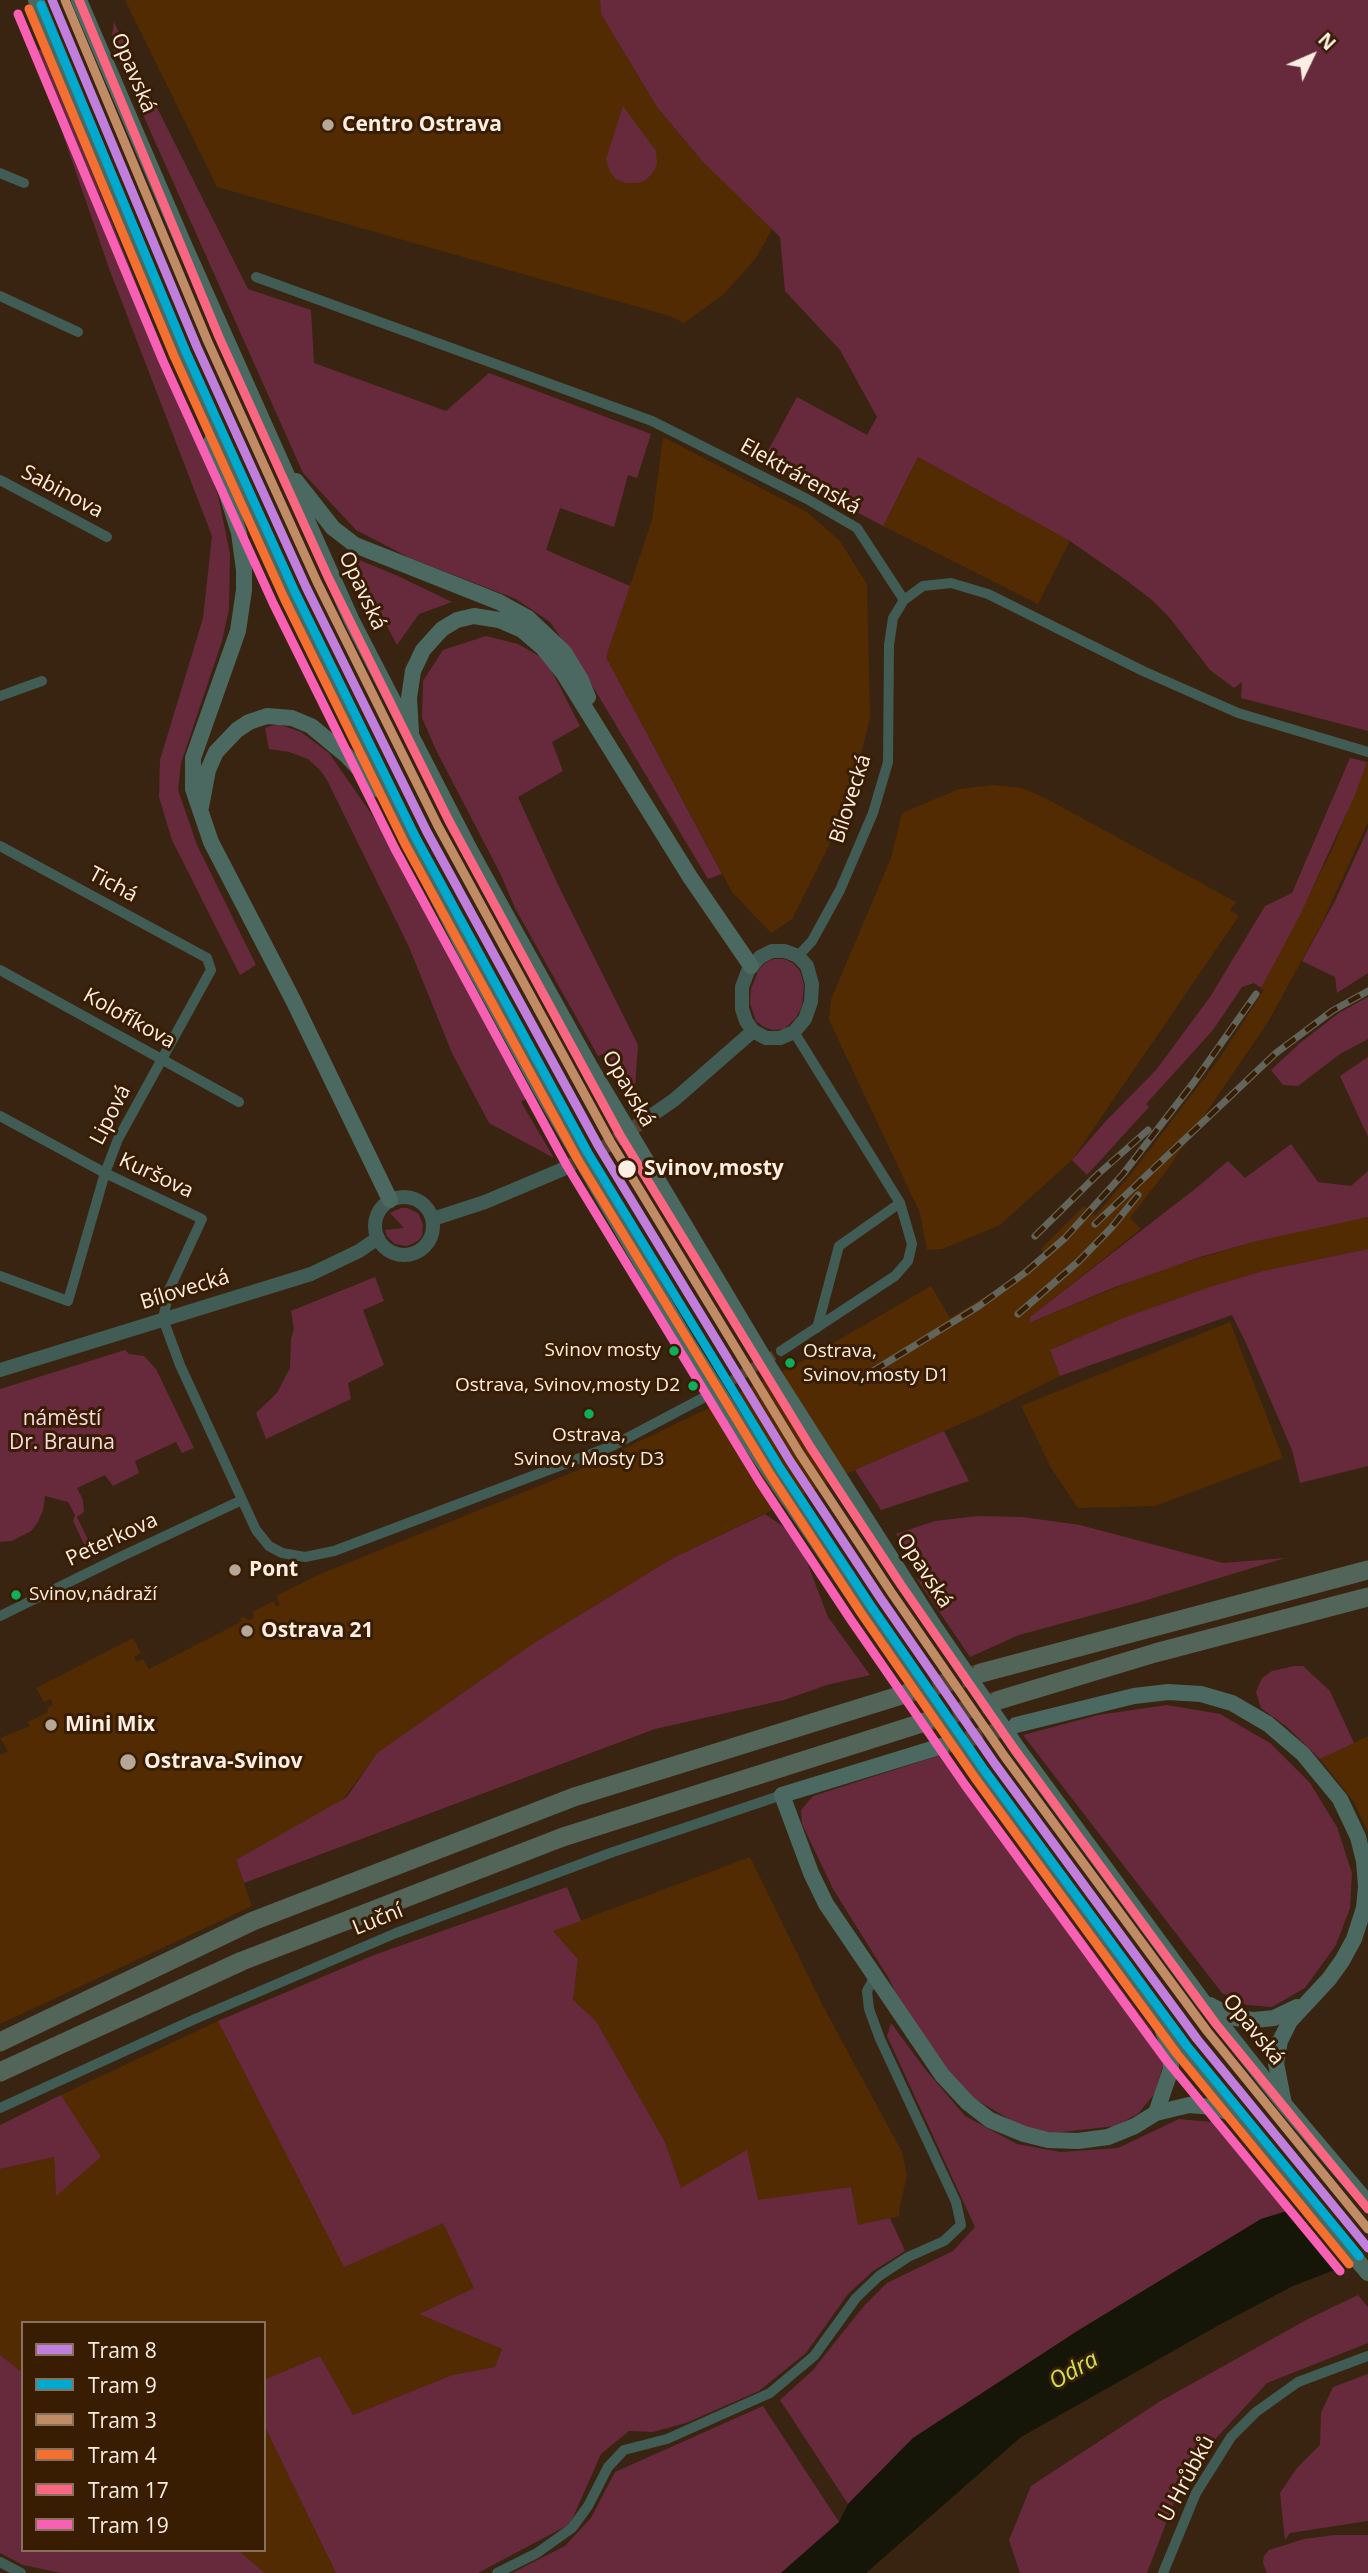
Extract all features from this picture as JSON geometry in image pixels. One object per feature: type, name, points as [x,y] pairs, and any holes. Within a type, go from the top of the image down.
[{"type":"highway","points":[[981,1673],[1368,1570]]},
{"type":"highway","points":[[999,1700],[1155,1653],[1368,1597]]},
{"type":"highway","points":[[0,2042],[253,1921],[561,1802],[905,1694]]},
{"type":"highway","points":[[0,2072],[242,1961],[563,1836],[925,1722]]},
{"type":"main road","points":[[36,0],[195,386],[272,558],[388,799],[465,951],[541,1090],[687,1342],[751,1444],[979,1774],[1153,2010],[1236,2115],[1368,2273]]},
{"type":"main road","name":"Opavská","points":[[79,0],[276,455],[352,621],[512,929],[588,1063],[768,1365],[936,1629],[1018,1749],[1202,2000],[1368,2203]]},
{"type":"main road","points":[[195,386],[237,523],[244,580],[238,631],[193,758],[192,781],[211,842],[293,1000],[390,1200]]},
{"type":"main road","points":[[276,455],[320,513],[350,543],[506,605],[539,627],[564,652],[575,669],[609,744]]},
{"type":"main road","points":[[412,741],[410,682],[428,643],[442,629],[457,620],[474,615],[515,626],[543,648],[564,674],[690,877],[751,966]]},
{"type":"main road","points":[[200,810],[208,769],[220,746],[243,726],[258,718],[273,716],[292,718],[311,726],[346,755],[388,799]]},
{"type":"main road","points":[[1016,1725],[1133,1696],[1186,1692],[1216,1698],[1249,1712],[1303,1754],[1329,1784],[1350,1817],[1364,1861],[1366,1886],[1362,1919],[1349,1949],[1329,1979],[1290,2021],[1280,2041],[1276,2063],[1288,2108]]},
{"type":"main road","points":[[942,1746],[782,1795],[818,1888],[874,1978],[950,2084],[980,2112],[1001,2125],[1036,2138],[1078,2141],[1098,2139],[1123,2132],[1156,2113],[1196,2105],[1213,2107],[1236,2115]]},
{"type":"main road","points":[[1202,2000],[1235,2018],[1259,2020],[1282,2016],[1310,1998]]},
{"type":"main road","points":[[1153,2010],[1171,2056],[1169,2080],[1156,2113]]},
{"type":"street","points":[[0,173],[24,183]]},
{"type":"street","name":"Elektrárenská","points":[[256,277],[652,421],[807,499],[857,528],[904,600]]},
{"type":"street","points":[[0,296],[78,332]]},
{"type":"street","name":"Sabinova","points":[[0,480],[107,537]]},
{"type":"street","points":[[904,600],[923,586],[951,583],[988,594],[1143,671],[1238,713],[1368,752]]},
{"type":"street","name":"Bílovecká","points":[[798,956],[812,941],[840,890],[873,813],[885,775],[888,762],[889,645],[893,618],[904,600]]},
{"type":"street","points":[[0,696],[42,681]]},
{"type":"street","name":"Tichá","points":[[0,846],[207,958]]},
{"type":"street","points":[[772,951],[785,951],[798,956],[810,972],[812,996],[805,1019],[787,1037],[773,1038],[753,1031],[743,1015],[741,1003],[744,982],[751,966],[772,951]]},
{"type":"street","name":"Lipová","points":[[0,1276],[68,1301],[105,1173],[118,1139],[211,970],[207,958]]},
{"type":"street","name":"Kolofíkova","points":[[0,970],[239,1102]]},
{"type":"street","points":[[645,1120],[674,1100],[753,1031]]},
{"type":"street","points":[[780,1351],[895,1276],[908,1261],[912,1244],[900,1203],[794,1032]]},
{"type":"street","name":"Kuršova","points":[[0,1116],[105,1173],[202,1219],[169,1290],[163,1319]]},
{"type":"street","points":[[433,1219],[498,1198],[561,1170]]},
{"type":"street","points":[[399,1197],[416,1199],[424,1204],[433,1219],[430,1239],[415,1253],[398,1254],[383,1246],[375,1231],[377,1214],[390,1200],[399,1197]]},
{"type":"street","points":[[817,1328],[839,1246],[900,1203]]},
{"type":"street","name":"Bílovecká","points":[[0,1370],[312,1274],[359,1251],[378,1238]]},
{"type":"street","points":[[163,1319],[180,1365],[262,1539],[287,1555],[305,1557],[326,1554],[612,1446],[701,1399]]},
{"type":"street","name":"Peterkova","points":[[0,1616],[242,1500]]},
{"type":"street","name":"Luční","points":[[0,2109],[195,2019],[396,1933],[613,1852],[782,1795]]},
{"type":"street","points":[[497,2573],[537,2553],[572,2528],[588,2506],[608,2467],[624,2450],[667,2439],[770,2393],[814,2356],[856,2298],[879,2276],[908,2257],[944,2241],[961,2225],[956,2202],[876,2029],[867,1992],[874,1978]]},
{"type":"street","name":"U Hrůbků","points":[[1163,2573],[1190,2507],[1231,2437],[1256,2412],[1287,2388],[1317,2373],[1368,2356]]},
{"type":"street","points":[[0,2563],[21,2573]]},
{"type":"shaded area","points":[[125,0],[600,0],[601,14],[657,107],[702,161],[772,229],[756,258],[724,294],[684,323],[670,316],[217,187]]},
{"type":"shaded area","points":[[663,437],[807,512],[840,541],[867,584],[870,718],[848,807],[792,919],[771,933],[732,892],[606,657],[652,520]]},
{"type":"shaded area","points":[[918,457],[1070,541],[1038,604],[883,526]]},
{"type":"shaded area","points":[[1368,760],[1368,822],[1322,923],[1268,1022],[1167,1170],[1130,1218],[1141,1229],[1030,1317],[1029,1323],[1159,1270],[1310,1228],[1368,1217],[1368,1249],[1263,1271],[1170,1301],[1056,1347],[1050,1351],[1060,1376],[981,1415],[855,1470],[673,1558],[534,1643],[377,1753],[334,1812],[236,1861],[252,1906],[0,2024],[0,1755],[8,1751],[0,1738],[30,1726],[28,1722],[48,1712],[47,1708],[53,1705],[51,1699],[44,1702],[36,1688],[133,1638],[141,1653],[134,1657],[137,1662],[143,1659],[149,1669],[241,1622],[243,1617],[249,1620],[254,1618],[252,1612],[274,1601],[276,1606],[280,1605],[276,1596],[318,1575],[581,1469],[709,1408],[801,1362],[931,1286],[950,1318],[1002,1286],[1043,1253],[1041,1249],[1084,1206],[1095,1216],[1219,1059],[1264,990],[1261,988],[1331,852]]},
{"type":"shaded area","points":[[993,785],[1022,788],[1045,798],[1236,902],[1230,910],[1239,916],[1072,1160],[1000,1225],[942,1249],[927,1250],[920,1213],[829,1020],[831,999],[891,858],[902,813],[959,789]]},
{"type":"shaded area","points":[[1230,1322],[1283,1458],[1155,1506],[1078,1508],[1051,1468],[1021,1406]]},
{"type":"shaded area","points":[[1368,1736],[1368,1832],[1354,1802],[1320,1759]]},
{"type":"shaded area","points":[[750,1857],[823,2006],[902,2152],[907,2175],[900,2216],[858,2226],[851,2187],[758,2201],[681,2189],[665,2142],[596,2021],[573,2000],[578,1959],[553,1931]]},
{"type":"shaded area","points":[[218,2021],[344,2266],[443,2222],[474,2288],[419,2314],[502,2349],[495,2367],[452,2375],[353,2415],[320,2356],[266,2379],[266,2321],[21,2321],[21,2371],[0,2355],[0,2169],[54,2157],[56,2195],[100,2157],[61,2095]]},
{"type":"shaded area","points":[[266,2429],[336,2573],[265,2573],[240,2552],[266,2552]]},
{"type":"green space","points":[[600,0],[1368,0],[1368,731],[1241,698],[1242,682],[1234,688],[1210,670],[1169,617],[1126,580],[1070,541],[918,457],[883,526],[762,462],[797,397],[867,435],[877,417],[840,350],[785,291],[780,237],[702,161],[657,107],[601,14]]},
{"type":"green space","points":[[114,22],[248,289],[311,310],[314,363],[446,411],[489,373],[651,434],[637,478],[628,475],[614,527],[560,508],[546,550],[630,586],[606,657],[722,874],[708,879],[586,675],[550,622],[516,599],[410,558],[356,530],[303,473],[111,43]]},
{"type":"green space","points":[[43,49],[218,495],[230,554],[229,609],[222,641],[181,763],[178,790],[197,845],[256,965],[240,975],[172,840],[159,797],[160,760],[203,618],[212,536],[110,271],[34,51]]},
{"type":"green space","points":[[623,106],[656,151],[657,163],[654,171],[646,180],[638,183],[625,183],[616,179],[610,172],[606,159]]},
{"type":"green space","points":[[350,556],[452,602],[419,614],[397,645]]},
{"type":"green space","points":[[486,636],[518,644],[546,660],[580,726],[552,742],[563,771],[518,797],[559,887],[638,1045],[634,1102],[606,1053],[598,1056],[515,908],[422,718],[423,681],[443,650]]},
{"type":"green space","points":[[278,724],[301,732],[329,753],[386,835],[527,1098],[521,1102],[554,1158],[489,1123],[452,1053],[409,947],[327,780],[308,759],[269,749],[265,728]]},
{"type":"green space","points":[[1350,758],[1367,762],[1355,795],[1301,913],[1261,988],[1254,983],[1242,987],[1213,1030],[1146,1104],[1149,1107],[1087,1175],[1072,1160],[1156,1070],[1210,997],[1265,906],[1292,893]]},
{"type":"green space","points":[[1368,829],[1368,973],[1337,993],[1335,977],[1302,961],[1335,901]]},
{"type":"green space","points":[[774,959],[793,963],[800,971],[804,985],[802,1006],[796,1018],[784,1029],[773,1030],[756,1021],[750,1003],[751,989],[758,971],[765,963]]},
{"type":"green space","points":[[1368,997],[1368,1039],[1340,1054],[1298,1086],[1283,1085],[1271,1070],[1339,1013]]},
{"type":"green space","points":[[1368,1057],[1368,1137],[1340,1076]]},
{"type":"green space","points":[[1291,1144],[1318,1182],[1351,1186],[1368,1171],[1368,1217],[1257,1241],[1200,1257],[1115,1287],[1029,1323],[1030,1317],[1228,1161],[1245,1178]]},
{"type":"green space","points":[[401,1208],[418,1213],[423,1224],[422,1236],[407,1246],[395,1244],[385,1230],[404,1228],[390,1213]]},
{"type":"green space","points":[[1368,1249],[1368,1466],[1300,1483],[1292,1450],[1232,1315],[1060,1376],[1050,1350],[1126,1317],[1210,1287],[1263,1271]]},
{"type":"green space","points":[[375,1277],[384,1301],[363,1310],[384,1365],[348,1383],[351,1399],[266,1439],[256,1413],[277,1393],[290,1368],[294,1329],[291,1311]]},
{"type":"green space","name":"náměstí Dr. Brauna","points":[[125,1350],[129,1354],[144,1356],[156,1369],[194,1448],[182,1453],[176,1442],[135,1461],[139,1473],[113,1486],[105,1475],[77,1488],[83,1500],[84,1512],[77,1517],[90,1544],[85,1546],[73,1521],[75,1515],[68,1502],[45,1496],[43,1510],[31,1531],[12,1541],[0,1542],[0,1389]]},
{"type":"green space","points":[[944,1431],[969,1481],[881,1510],[855,1470]]},
{"type":"green space","points":[[765,1514],[785,1528],[805,1557],[828,1617],[870,1675],[827,1685],[784,1700],[655,1729],[244,1883],[236,1860],[347,1797],[377,1753],[534,1643],[673,1558]]},
{"type":"green space","points":[[978,1516],[1022,1517],[1080,1525],[1223,1563],[1285,1558],[1019,1635],[970,1657],[917,1579],[922,1575],[896,1534],[935,1521]]},
{"type":"green space","points":[[1303,1666],[1330,1691],[1354,1743],[1320,1759],[1287,1727],[1261,1708],[1256,1692],[1262,1678],[1272,1671]]},
{"type":"green space","points":[[1167,1705],[1220,1714],[1270,1743],[1310,1783],[1337,1827],[1352,1873],[1350,1908],[1336,1945],[1305,1988],[1272,2007],[1247,2005],[1222,1993],[1023,1735],[1098,1715]]},
{"type":"green space","points":[[947,1753],[1152,2031],[1163,2065],[1155,2093],[1138,2114],[1115,2126],[1054,2133],[1021,2126],[970,2096],[939,2061],[900,2002],[888,1977],[833,1889],[802,1824],[801,1810],[813,1796]]},
{"type":"green space","points":[[567,1887],[581,1921],[553,1931],[578,1959],[573,2000],[596,2021],[665,2142],[681,2188],[747,2150],[758,2200],[851,2187],[858,2225],[890,2218],[905,2251],[873,2271],[848,2294],[806,2353],[759,2391],[686,2423],[653,2432],[629,2431],[601,2454],[570,2524],[478,2573],[336,2573],[266,2429],[266,2379],[320,2356],[353,2415],[452,2375],[495,2367],[502,2349],[419,2314],[474,2288],[443,2223],[344,2267],[218,2021],[374,1955]]},
{"type":"green space","points":[[891,2023],[965,2116],[1017,2144],[1061,2152],[1118,2148],[1179,2119],[1212,2122],[1287,2211],[1261,2219],[1079,2330],[913,2438],[848,2504],[780,2400],[813,2370],[863,2307],[887,2283],[953,2251],[975,2227],[887,2036]]},
{"type":"green space","points":[[61,2095],[101,2157],[56,2196],[54,2157],[0,2169],[0,2125]]},
{"type":"green space","points":[[1358,2295],[1368,2307],[1368,2343],[1267,2383],[1186,2471],[1147,2573],[1020,2573],[1009,2540],[1031,2486],[1159,2402],[1308,2319]]},
{"type":"green space","points":[[0,2355],[21,2371],[21,2552],[240,2552],[265,2573],[61,2573],[23,2565],[0,2553]]},
{"type":"green space","points":[[1368,2374],[1368,2521],[1290,2533],[1285,2540],[1280,2493],[1297,2468],[1320,2445],[1321,2413],[1333,2387]]},
{"type":"green space","points":[[763,2406],[839,2522],[781,2573],[512,2573],[565,2546],[591,2518],[615,2472]]},
{"type":"green space","points":[[1368,2535],[1368,2573],[1267,2573],[1263,2563],[1269,2550],[1304,2539]]},
{"type":"water","name":"Odra","points":[[1287,2211],[1368,2257],[1293,2286],[1021,2437],[866,2573],[781,2573],[839,2522],[848,2504],[913,2438],[1079,2330],[1261,2219]]},
{"type":"pier","points":[[1368,2180],[1368,2261],[1339,2272],[1285,2209]]},
{"type":"tunnel","points":[[561,1170],[610,1144],[645,1120]]},
{"type":"tunnel","points":[[701,1399],[781,1351]]},
{"type":"tunnel","points":[[905,1694],[981,1673]]},
{"type":"tunnel","points":[[925,1722],[999,1700]]},
{"type":"tunnel","points":[[944,1746],[1016,1725]]},
{"type":"railway","points":[[1095,1224],[1276,1053],[1332,1011],[1368,991]]},
{"type":"railway","points":[[873,1371],[979,1306],[1026,1272],[1065,1238],[1123,1174],[1194,1082],[1256,994]]},
{"type":"railway","points":[[1035,1236],[1148,1130]]},
{"type":"railway","points":[[1018,1314],[1079,1261],[1138,1195]]},
{"type":"tram line","name":"8","points":[[52,0],[197,347],[306,587],[427,832],[599,1147],[790,1461],[995,1764],[1197,2039],[1368,2248]]},
{"type":"tram line","name":"3","points":[[65,0],[208,342],[317,582],[438,826],[610,1141],[800,1454],[1005,1757],[1207,2031],[1368,2229]]},
{"type":"tram line","name":"17","points":[[79,0],[219,337],[328,577],[449,821],[620,1135],[811,1448],[901,1585],[1015,1750],[1216,2024],[1368,2209]]},
{"type":"tram line","name":"9","points":[[41,5],[186,352],[295,592],[416,838],[588,1153],[780,1468],[985,1771],[1187,2046],[1359,2256]]},
{"type":"tram line","name":"4","points":[[29,9],[174,356],[284,598],[405,844],[578,1160],[770,1474],[861,1613],[975,1778],[1177,2054],[1349,2264]]},
{"type":"tram line","name":"19","points":[[18,14],[163,361],[273,603],[395,849],[567,1166],[759,1481],[965,1785],[1167,2061],[1340,2271]]},
{"type":"place","name":"Centro Ostrava","points":[[328,125]]},
{"type":"place","name":"Svinov,mosty","points":[[627,1169]]},
{"type":"place","name":"Svinov mosty","points":[[674,1351]]},
{"type":"place","name":"Ostrava, Svinov,mosty D1","points":[[790,1363]]},
{"type":"place","name":"Ostrava, Svinov,mosty D2","points":[[693,1386]]},
{"type":"place","name":"Ostrava, Svinov, Mosty D3","points":[[589,1414]]},
{"type":"place","name":"Pont","points":[[235,1570]]},
{"type":"place","name":"Svinov,nádraží","points":[[16,1595]]},
{"type":"place","name":"Ostrava 21","points":[[247,1631]]},
{"type":"place","name":"Mini Mix","points":[[51,1725]]},
{"type":"place","name":"Ostrava-Svinov","points":[[128,1762]]}]
